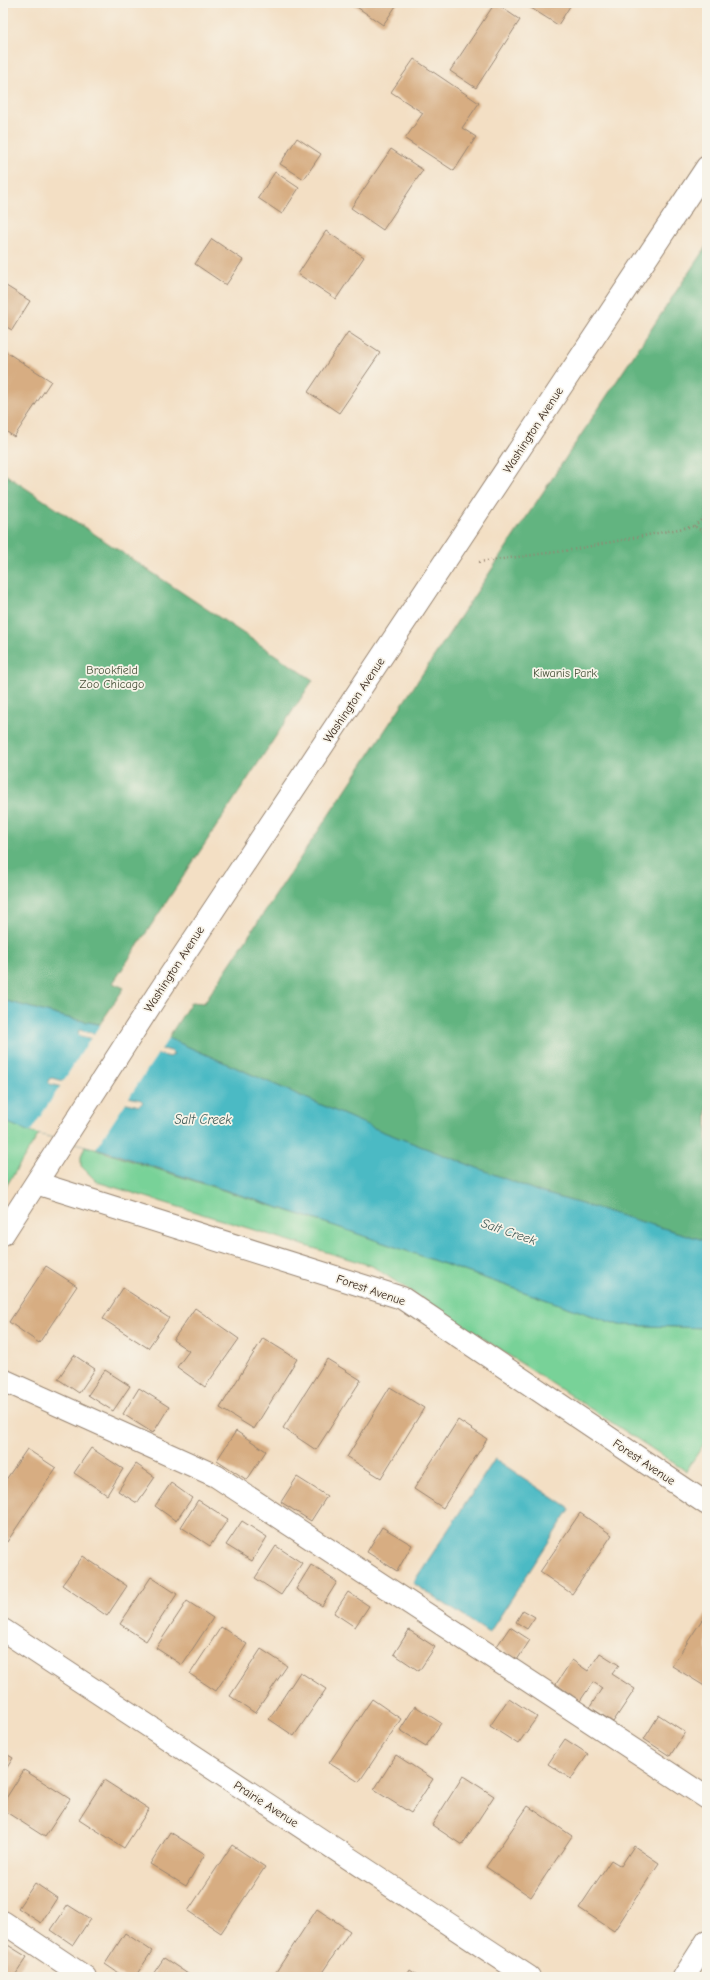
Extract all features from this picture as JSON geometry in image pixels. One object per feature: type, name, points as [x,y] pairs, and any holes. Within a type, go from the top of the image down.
[{"type":"street","name":"Washington Avenue","points":[[3,1234],[157,995],[707,167]]},
{"type":"street","name":"Forest Avenue","points":[[36,1183],[402,1298],[707,1504]]},
{"type":"street","points":[[3,1380],[216,1476],[707,1798]]},
{"type":"street","name":"Prairie Avenue","points":[[3,1630],[529,1977]]},
{"type":"street","points":[[3,1922],[85,1977]]},
{"type":"street","points":[[684,1977],[707,1941]]},
{"type":"path","points":[[477,562],[571,550],[694,526],[707,515]]},
{"type":"path","points":[[694,526],[707,534]]},
{"type":"green space","name":"Kiwanis Park","points":[[707,245],[707,1241],[537,1191],[381,1131],[168,1038],[191,1002],[204,1003]]},
{"type":"green space","name":"Brookfield Zoo Chicago","points":[[3,473],[313,680],[113,983],[124,988],[100,1024],[68,1018],[3,1000]]},
{"type":"green space","points":[[3,1121],[39,1134],[3,1191]]},
{"type":"green space","points":[[85,1146],[338,1227],[619,1325],[707,1328],[707,1439],[686,1471],[372,1266],[97,1182],[81,1166],[81,1156]]},
{"type":"water","name":"Salt Creek","points":[[3,1000],[68,1018],[168,1038],[381,1131],[537,1191],[707,1241],[707,1328],[619,1325],[338,1227],[96,1148],[30,1132],[3,1121]],"holes":[[[79,1030],[171,1051],[174,1054],[170,1057],[80,1036],[78,1034]],[[52,1078],[141,1100],[143,1102],[139,1106],[50,1084],[48,1082],[49,1079]]]},
{"type":"water","points":[[495,1459],[570,1509],[489,1633],[413,1583]]},
{"type":"pier","points":[[102,1022],[170,1036],[160,1051],[93,1035]]},
{"type":"pier","points":[[92,1036],[159,1052],[128,1099],[62,1083]]},
{"type":"pier","points":[[61,1085],[127,1101],[96,1148],[30,1132]]},
{"type":"building","points":[[351,3],[398,3],[383,25]]},
{"type":"building","points":[[495,3],[520,20],[476,88],[450,71]]},
{"type":"building","points":[[523,3],[572,3],[558,25]]},
{"type":"building","points":[[414,59],[479,103],[462,128],[476,137],[454,171],[405,139],[423,113],[391,92]]},
{"type":"building","points":[[297,138],[321,154],[304,179],[280,164]]},
{"type":"building","points":[[391,149],[423,170],[383,230],[351,208]]},
{"type":"building","points":[[275,172],[299,188],[282,214],[258,198]]},
{"type":"building","points":[[326,231],[364,257],[336,299],[298,274]]},
{"type":"building","points":[[212,239],[243,260],[226,285],[195,264]]},
{"type":"building","points":[[3,284],[30,301],[12,330],[3,325]]},
{"type":"building","points":[[348,332],[380,353],[339,413],[308,392]]},
{"type":"building","points":[[3,350],[51,381],[14,437],[3,429]]},
{"type":"building","points":[[46,1266],[77,1286],[39,1343],[9,1322]]},
{"type":"building","points":[[123,1288],[169,1318],[148,1348],[103,1319]]},
{"type":"building","points":[[195,1308],[239,1339],[205,1387],[177,1367],[189,1351],[173,1340]]},
{"type":"building","points":[[263,1338],[297,1359],[254,1429],[220,1408]]},
{"type":"building","points":[[74,1355],[95,1369],[79,1393],[58,1379]]},
{"type":"building","points":[[327,1359],[361,1380],[316,1450],[283,1428]]},
{"type":"building","points":[[105,1370],[130,1386],[113,1411],[88,1395]]},
{"type":"building","points":[[390,1387],[424,1408],[381,1478],[347,1457]]},
{"type":"building","points":[[139,1388],[169,1407],[153,1433],[123,1414]]},
{"type":"building","points":[[458,1420],[487,1439],[443,1508],[414,1489]]},
{"type":"building","points":[[236,1431],[266,1451],[247,1480],[217,1460]]},
{"type":"building","points":[[91,1448],[123,1469],[107,1495],[74,1473]]},
{"type":"building","points":[[27,1449],[56,1468],[7,1542],[3,1539],[3,1484]]},
{"type":"building","points":[[136,1464],[155,1477],[137,1503],[118,1491]]},
{"type":"building","points":[[297,1477],[327,1496],[311,1521],[281,1502]]},
{"type":"building","points":[[171,1483],[192,1498],[176,1521],[155,1506]]},
{"type":"building","points":[[198,1500],[228,1519],[210,1546],[181,1527]]},
{"type":"building","points":[[580,1513],[612,1535],[572,1594],[540,1572]]},
{"type":"building","points":[[242,1521],[267,1537],[252,1561],[226,1545]]},
{"type":"building","points":[[382,1527],[412,1545],[397,1571],[367,1552]]},
{"type":"building","points":[[276,1546],[302,1563],[281,1595],[255,1578]]},
{"type":"building","points":[[83,1556],[127,1586],[107,1616],[62,1585]]},
{"type":"building","points":[[311,1565],[337,1582],[322,1606],[296,1589]]},
{"type":"building","points":[[151,1577],[177,1594],[146,1641],[120,1624]]},
{"type":"building","points":[[348,1592],[369,1606],[355,1627],[334,1613]]},
{"type":"building","points":[[187,1601],[213,1618],[182,1665],[156,1648]]},
{"type":"building","points":[[523,1610],[535,1617],[527,1629],[516,1622]]},
{"type":"building","points":[[707,1612],[707,1686],[706,1687],[672,1666]]},
{"type":"building","points":[[221,1627],[247,1644],[216,1691],[190,1674]]},
{"type":"building","points":[[510,1627],[530,1640],[517,1660],[497,1646]]},
{"type":"building","points":[[409,1630],[435,1647],[419,1671],[394,1654]]},
{"type":"building","points":[[261,1649],[287,1666],[255,1713],[230,1696]]},
{"type":"building","points":[[600,1653],[619,1665],[612,1674],[635,1689],[613,1722],[590,1707],[602,1688],[593,1682],[580,1701],[556,1684],[572,1660],[588,1671]]},
{"type":"building","points":[[300,1672],[326,1689],[294,1736],[269,1719]]},
{"type":"building","points":[[509,1698],[537,1717],[518,1744],[490,1726]]},
{"type":"building","points":[[372,1699],[401,1719],[359,1782],[329,1763]]},
{"type":"building","points":[[415,1706],[441,1723],[426,1746],[400,1730]]},
{"type":"building","points":[[659,1715],[685,1732],[670,1756],[644,1739]]},
{"type":"building","points":[[565,1739],[588,1754],[571,1779],[548,1764]]},
{"type":"building","points":[[3,1752],[13,1758],[3,1774]]},
{"type":"building","points":[[396,1755],[433,1779],[411,1813],[374,1790]]},
{"type":"building","points":[[24,1770],[70,1799],[45,1837],[3,1810],[3,1803]]},
{"type":"building","points":[[463,1776],[494,1796],[462,1845],[432,1825]]},
{"type":"building","points":[[104,1780],[149,1809],[124,1848],[79,1819]]},
{"type":"building","points":[[528,1806],[572,1836],[531,1897],[486,1867]]},
{"type":"building","points":[[170,1832],[205,1854],[186,1886],[150,1864]]},
{"type":"building","points":[[232,1845],[265,1867],[221,1933],[188,1911]]},
{"type":"building","points":[[634,1846],[659,1863],[614,1931],[579,1908],[611,1860],[621,1866]]},
{"type":"building","points":[[35,1883],[57,1898],[41,1923],[18,1908]]},
{"type":"building","points":[[68,1905],[90,1919],[73,1945],[51,1930]]},
{"type":"building","points":[[317,1909],[350,1931],[319,1977],[277,1977],[274,1975]]},
{"type":"building","points":[[125,1933],[152,1951],[135,1977],[124,1977],[105,1964]]},
{"type":"building","points":[[3,1942],[27,1957],[14,1977],[3,1977]]},
{"type":"building","points":[[164,1958],[191,1976],[151,1977]]},
{"type":"building","points":[[410,1970],[420,1977],[406,1977]]}]
